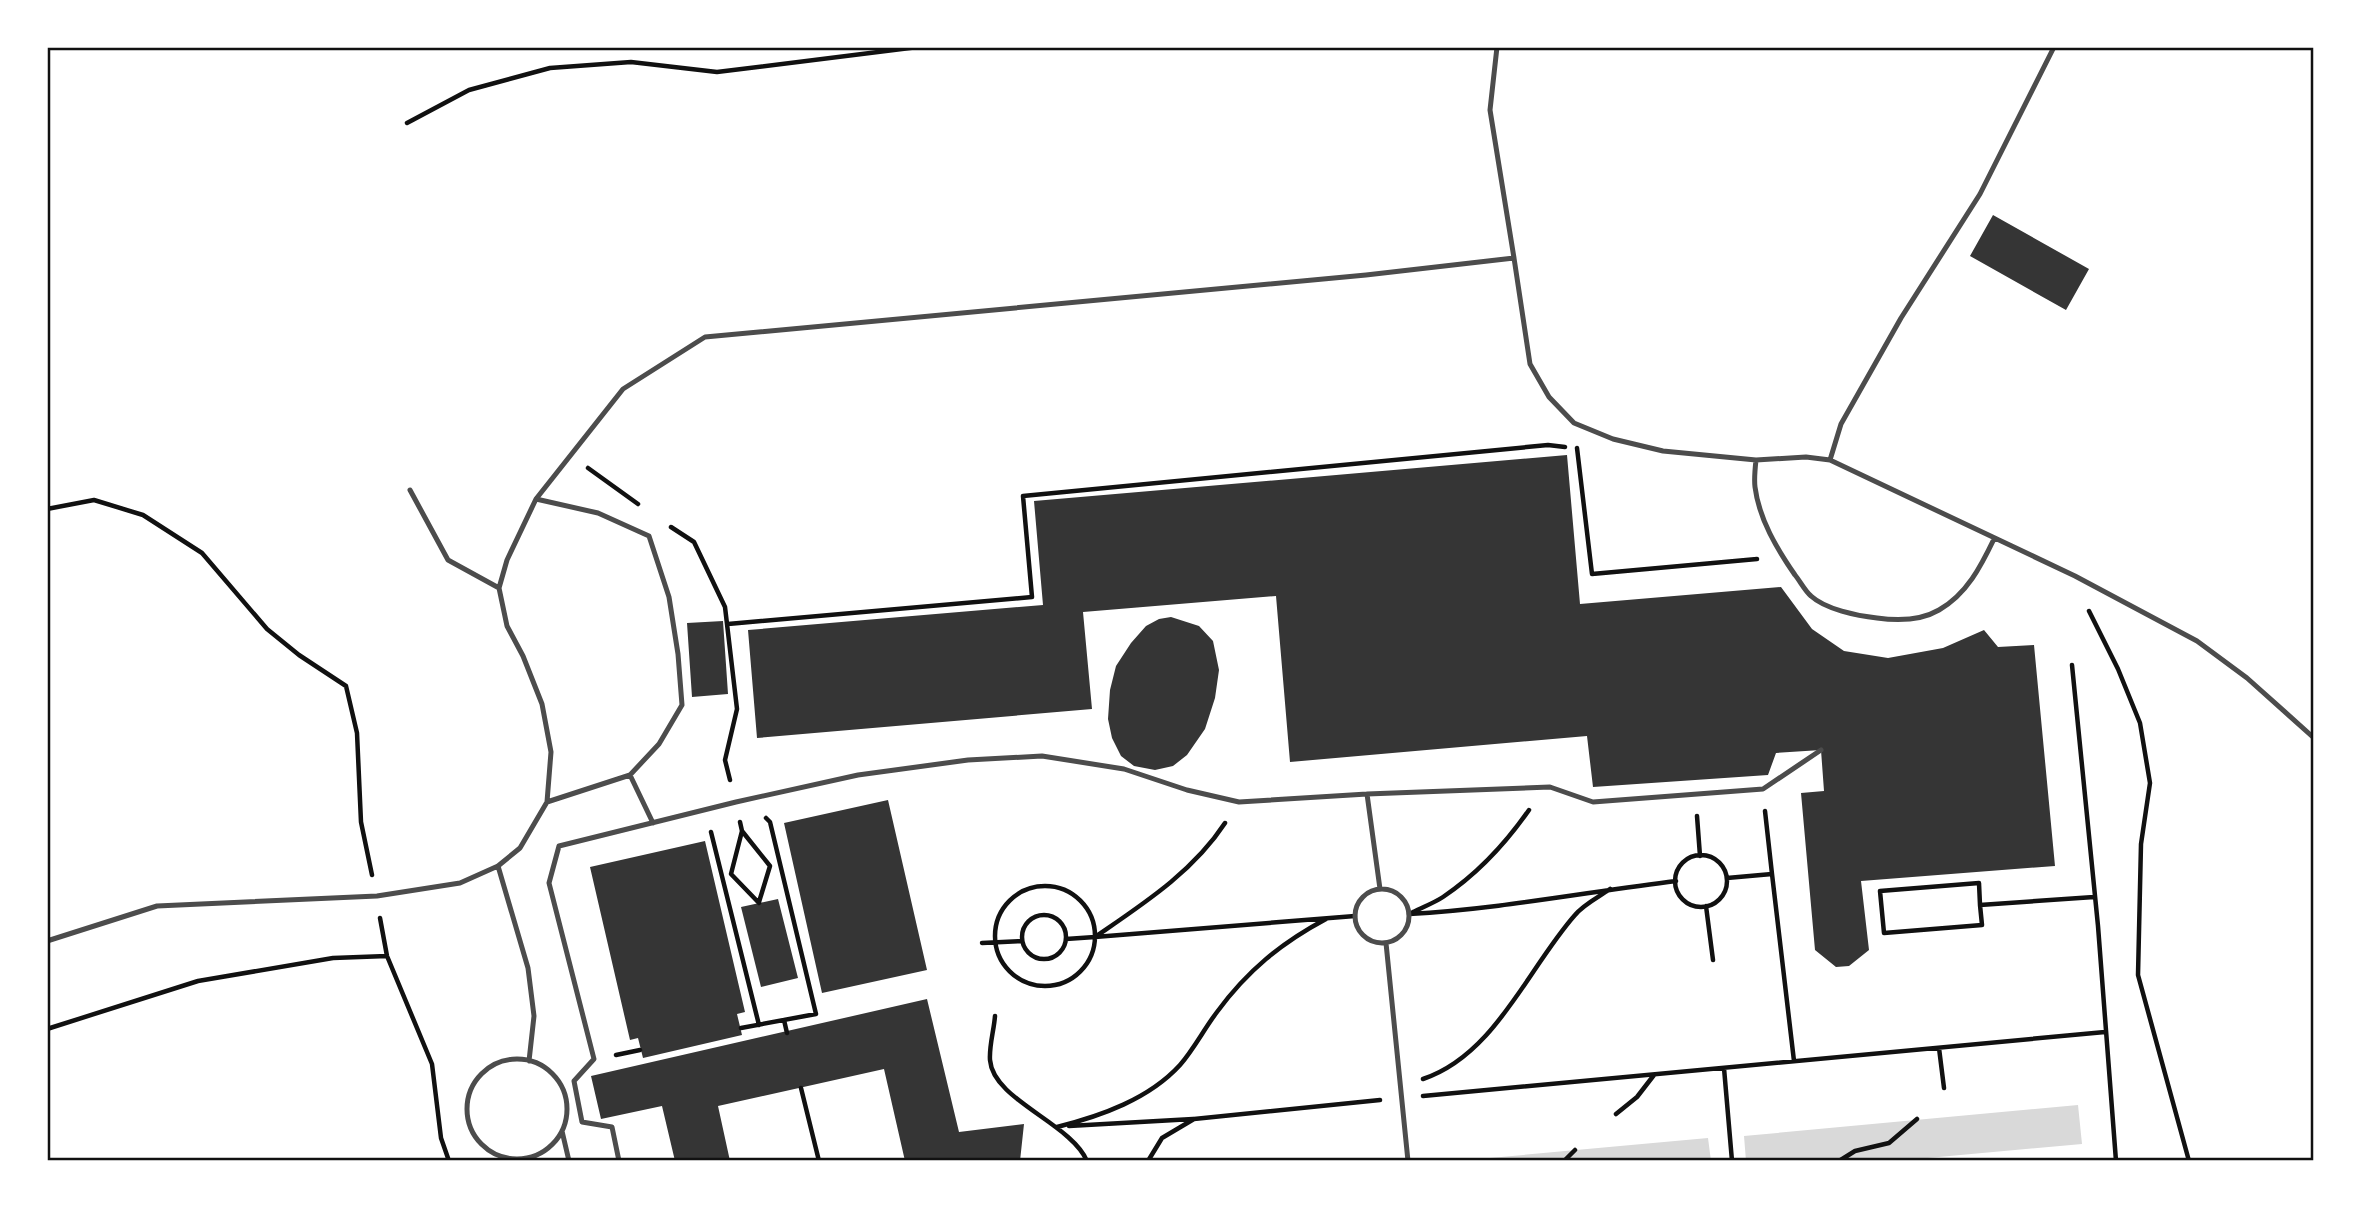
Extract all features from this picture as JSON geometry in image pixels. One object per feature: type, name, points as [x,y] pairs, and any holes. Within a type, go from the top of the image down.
[{"type":"lane","points":[[1497,47],[1490,110],[1530,364],[1549,397],[1574,423],[1613,439],[1662,451],[1756,460],[1806,457],[1830,460],[2075,576],[2197,641],[2247,678],[2314,737]]},
{"type":"lane","points":[[1830,460],[1841,424],[1900,318],[1980,194],[2054,47]]},
{"type":"lane","points":[[47,941],[157,906],[377,896],[460,883],[498,866],[520,848],[547,802],[551,752],[542,704],[523,656],[507,626],[499,588],[507,560],[536,499],[623,389],[705,337],[1514,258]]},
{"type":"lane","points":[[1756,460],[1755,487],[1763,519],[1782,557],[1811,597],[1838,610],[1894,621],[1921,618],[1940,610],[1976,575],[1994,539]]},
{"type":"lane","points":[[410,490],[448,560],[499,588]]},
{"type":"lane","points":[[536,499],[598,513],[649,536],[669,597],[678,654],[682,705],[659,744],[630,775],[547,802]]},
{"type":"lane","points":[[619,1161],[612,1127],[582,1122],[574,1081],[594,1059],[549,883],[559,846],[858,775],[968,760],[1042,756],[1124,769],[1187,790],[1240,802],[1550,787],[1592,802],[1763,789],[1821,750]]},
{"type":"lane","points":[[630,775],[653,823]]},
{"type":"lane","points":[[1367,794],[1380,889]]},
{"type":"lane","points":[[498,866],[528,968],[534,1016],[529,1061]]},
{"type":"lane","points":[[1380,889],[1396,893],[1403,898],[1409,914],[1406,929],[1394,941],[1386,943],[1368,939],[1361,933],[1355,916],[1365,895],[1380,889]]},
{"type":"lane","points":[[1386,943],[1408,1161]]},
{"type":"lane","points":[[513,1059],[543,1066],[555,1076],[563,1088],[567,1117],[562,1131],[546,1151],[531,1157],[514,1159],[498,1156],[484,1147],[474,1134],[468,1119],[468,1102],[473,1086],[483,1073],[496,1064],[513,1059]]},
{"type":"lane","points":[[562,1131],[569,1161]]},
{"type":"path","points":[[407,123],[469,90],[550,68],[631,62],[717,72],[918,47]]},
{"type":"path","points":[[1574,423],[1592,574],[1782,557]]},
{"type":"path","points":[[727,624],[1032,597],[1023,496],[1548,445],[1561,446],[1577,453]]},
{"type":"path","points":[[47,509],[93,500],[143,515],[202,553],[267,629],[299,655],[346,686],[357,733],[361,822],[387,956],[432,1064],[441,1138],[449,1161]]},
{"type":"path","points":[[2075,576],[2092,621],[2118,669],[2140,723],[2150,783],[2141,844],[2138,975],[2189,1161]]},
{"type":"path","points":[[2072,665],[2116,1161]]},
{"type":"path","points":[[1409,914],[1442,898],[1477,870],[1528,812],[1541,787]]},
{"type":"path","points":[[1763,789],[1794,1061]]},
{"type":"path","points":[[1695,794],[1700,856]]},
{"type":"path","points":[[741,1028],[816,1014],[770,822],[749,800]]},
{"type":"path","points":[[736,802],[742,831],[731,873],[759,903],[770,866],[742,831]]},
{"type":"path","points":[[1095,937],[1170,885],[1218,834],[1240,802]]},
{"type":"path","points":[[725,805],[711,829],[760,1025]]},
{"type":"path","points":[[1692,857],[1715,859],[1721,864],[1727,878],[1724,893],[1714,904],[1706,906],[1699,907],[1685,901],[1676,889],[1680,866],[1692,857]]},
{"type":"path","points":[[1727,878],[1772,874]]},
{"type":"path","points":[[1409,914],[1551,901],[1610,889],[1676,881]]},
{"type":"path","points":[[1979,883],[1980,905],[1982,925],[1884,933],[1880,891],[1979,883]]},
{"type":"path","points":[[1038,886],[1055,887],[1071,893],[1084,904],[1092,920],[1095,937],[1092,953],[1085,966],[1073,977],[1059,984],[1043,986],[1014,976],[1003,964],[995,942],[998,917],[1007,902],[1021,891],[1038,886]]},
{"type":"path","points":[[1402,1086],[1438,1074],[1479,1043],[1520,993],[1539,960],[1577,912],[1610,889]]},
{"type":"path","points":[[1980,905],[2094,897]]},
{"type":"path","points":[[1706,906],[1713,960]]},
{"type":"path","points":[[1042,915],[1050,916],[1063,924],[1065,946],[1055,957],[1041,960],[1028,954],[1022,941],[1022,933],[1028,920],[1042,915]]},
{"type":"path","points":[[1066,939],[1355,916]]},
{"type":"path","points":[[1057,1127],[1083,1121],[1136,1100],[1179,1065],[1218,1010],[1249,973],[1294,936],[1330,917]]},
{"type":"path","points":[[982,943],[1022,941]]},
{"type":"path","points":[[47,1029],[198,981],[333,958],[387,956]]},
{"type":"path","points":[[995,1016],[990,1063],[995,1075],[1015,1097],[1072,1140],[1087,1161]]},
{"type":"path","points":[[784,1020],[787,1033]]},
{"type":"path","points":[[1732,1161],[1724,1068],[2105,1032]]},
{"type":"path","points":[[1939,1048],[1944,1088]]},
{"type":"path","points":[[1616,1114],[1637,1097],[1654,1074]]},
{"type":"path","points":[[801,1088],[819,1161]]},
{"type":"path","points":[[1057,1127],[1194,1119]]},
{"type":"path","points":[[1839,1161],[1855,1151],[1889,1143],[1917,1119]]},
{"type":"path","points":[[1564,1161],[1575,1150]]},
{"type":"shaded area","points":[[2078,1105],[2082,1144],[1895,1161],[1746,1161],[1744,1136]]},
{"type":"shaded area","points":[[1708,1138],[1711,1161],[1457,1161]]},
{"type":"building","points":[[1993,215],[2089,269],[2066,310],[1970,256]]},
{"type":"building","points":[[1567,455],[1580,604],[1781,587],[1812,629],[1844,651],[1888,658],[1943,648],[1984,630],[1998,647],[2034,645],[2055,866],[1861,881],[1869,950],[1849,966],[1836,967],[1815,950],[1801,793],[1824,791],[1821,750],[1776,753],[1768,775],[1593,787],[1587,736],[1290,762],[1276,596],[1083,612],[1092,709],[757,738],[748,630],[1043,605],[1034,501]]},
{"type":"building","points":[[1171,617],[1199,626],[1213,641],[1219,670],[1215,698],[1205,729],[1187,755],[1173,766],[1155,770],[1134,766],[1121,756],[1112,738],[1108,719],[1110,690],[1116,666],[1131,643],[1146,626],[1159,619]]},
{"type":"building","points":[[723,621],[728,694],[692,697],[687,623]]},
{"type":"building","points":[[888,800],[927,970],[822,993],[784,823]]},
{"type":"building","points":[[705,841],[745,1012],[737,1014],[742,1035],[643,1058],[638,1038],[630,1040],[590,867]]},
{"type":"building","points":[[778,899],[798,978],[761,987],[741,907]]},
{"type":"building","points":[[927,999],[959,1132],[1024,1124],[1020,1161],[905,1161],[884,1069],[718,1106],[730,1161],[675,1161],[662,1106],[601,1119],[591,1076]]}]
